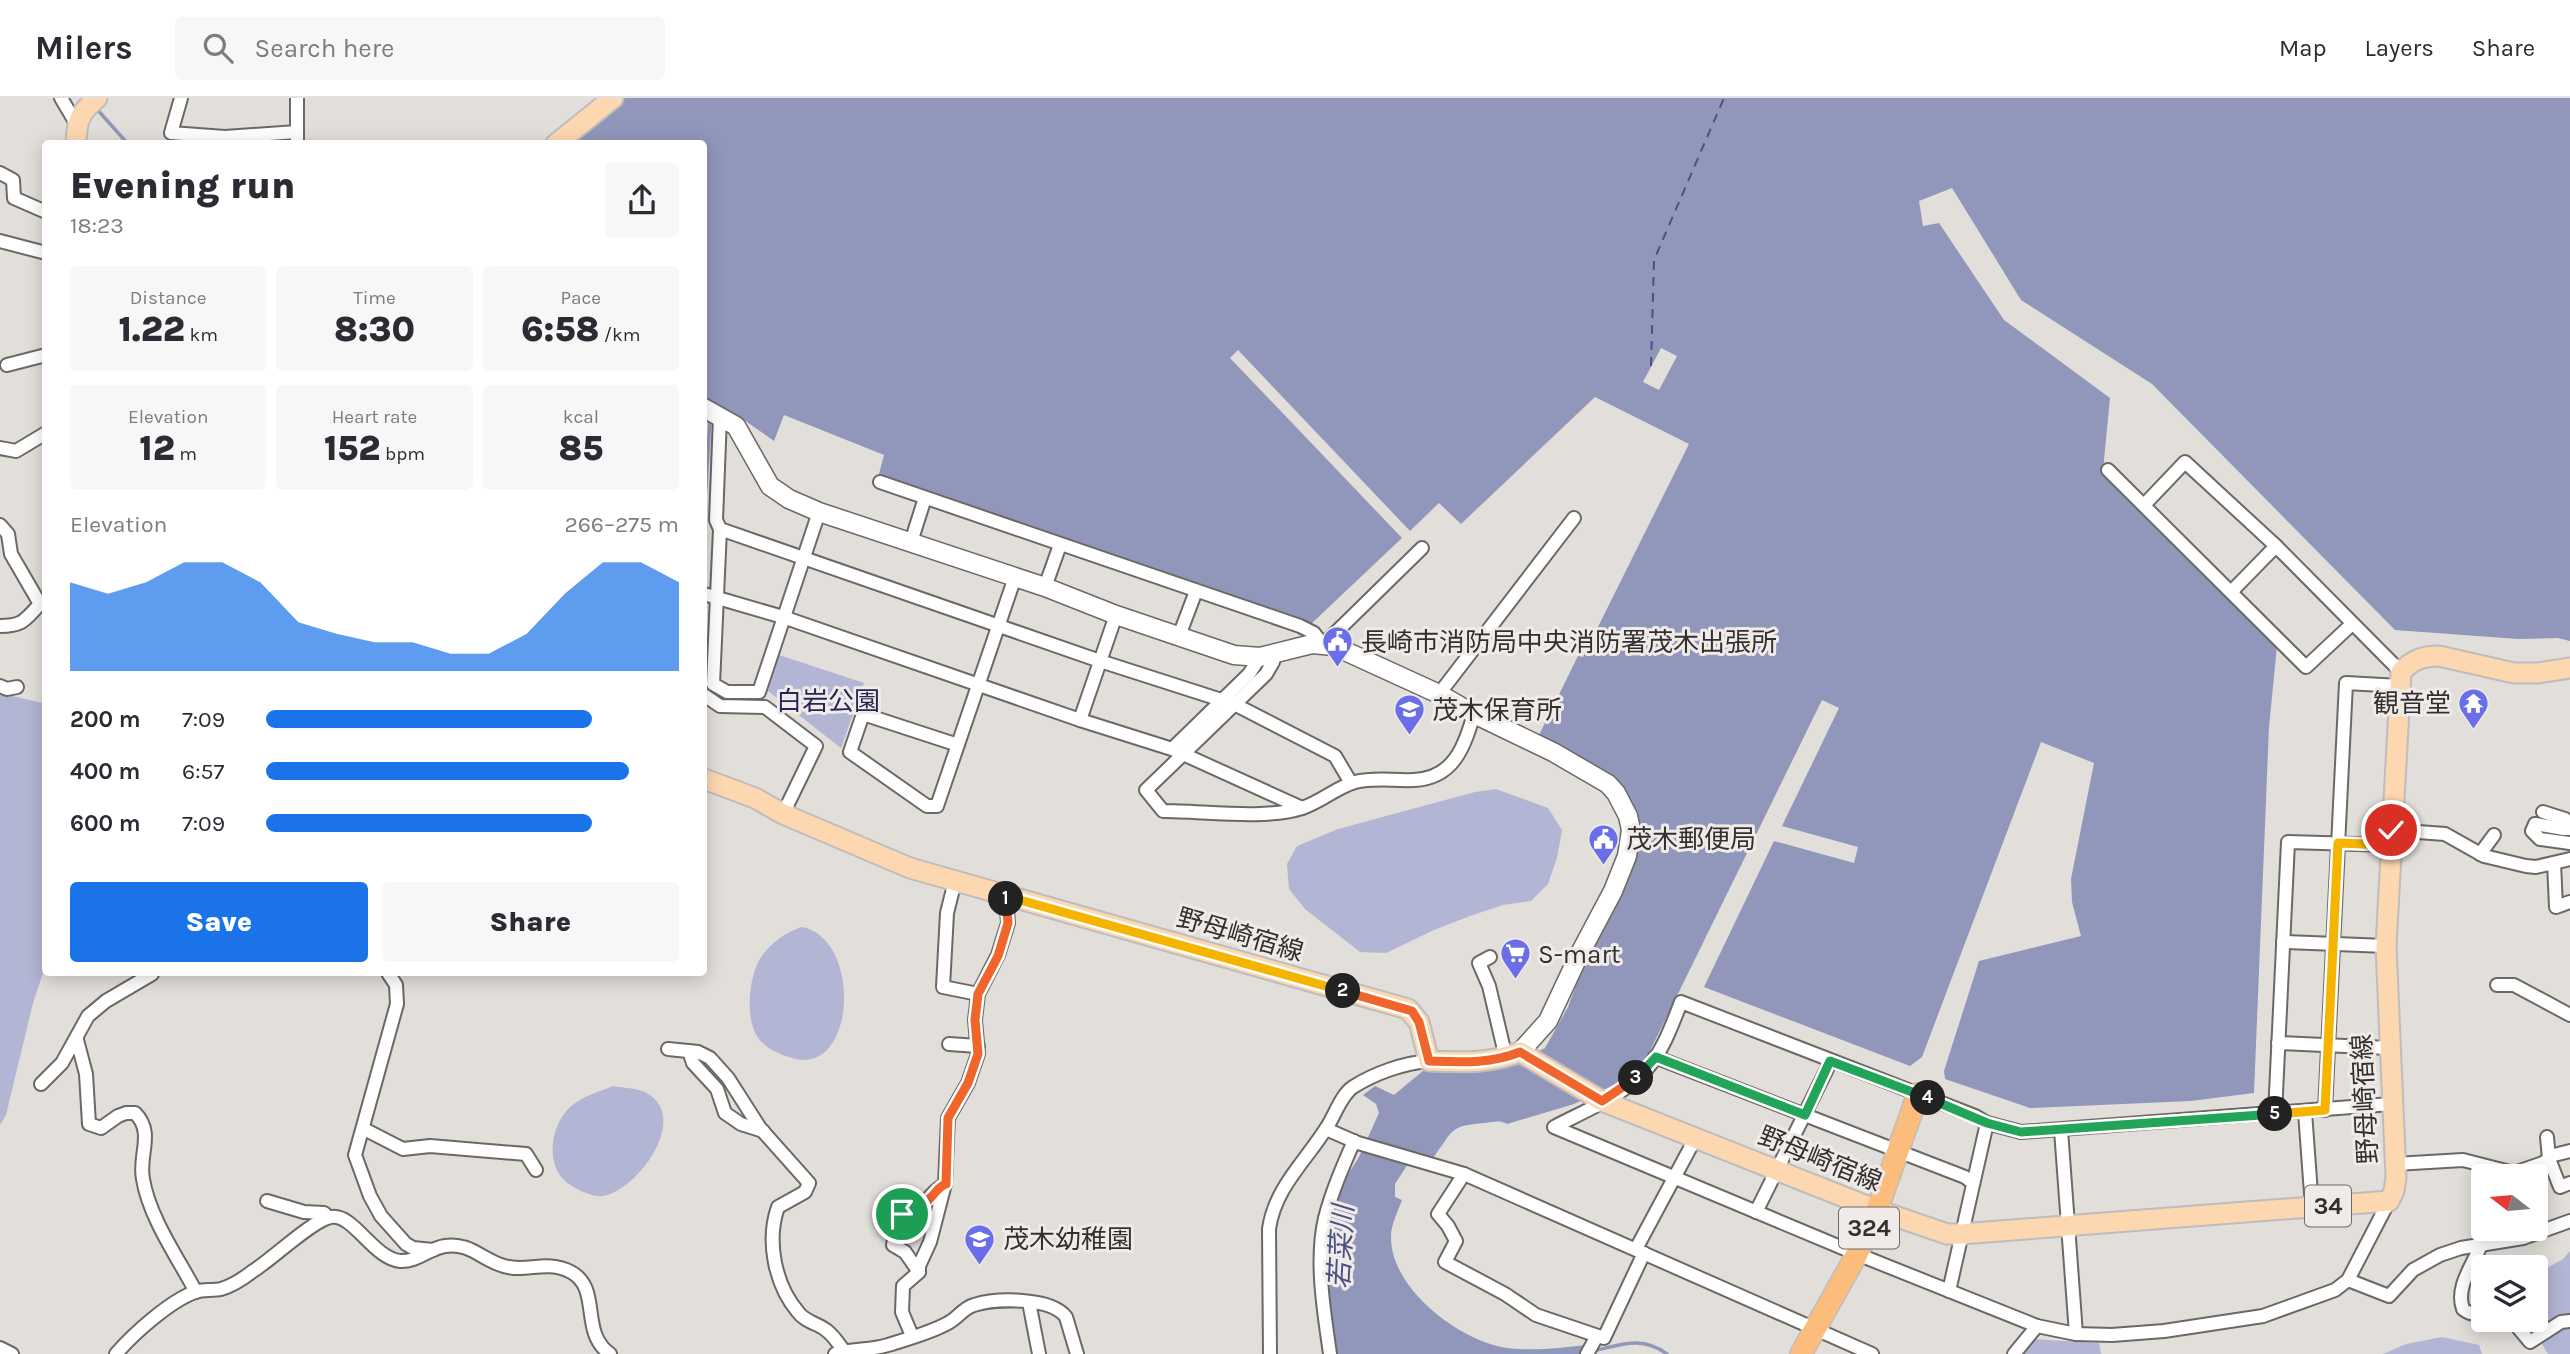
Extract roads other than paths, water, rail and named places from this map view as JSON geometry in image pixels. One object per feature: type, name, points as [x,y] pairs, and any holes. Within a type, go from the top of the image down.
[{"type":"highway","name":"324","points":[[1801,1354],[1857,1254],[1877,1210],[1918,1094]]},
{"type":"main road","points":[[78,127],[97,98]]},
{"type":"main road","points":[[561,140],[613,98]]},
{"type":"main road","points":[[2400,679],[2408,665],[2427,656],[2439,656],[2514,673],[2538,673],[2570,668]]},
{"type":"main road","name":"野母崎宿線","points":[[1513,1055],[1596,1097],[1877,1210],[1947,1234],[2389,1201],[2394,1191],[2395,1164],[2386,946],[2400,679]]},
{"type":"main road","name":"野母崎宿線","points":[[707,780],[755,797],[783,814],[910,868],[1408,1009],[1419,1022],[1429,1061]]},
{"type":"main road","points":[[1429,1061],[1481,1062],[1513,1055]]},
{"type":"street","points":[[61,98],[78,127]]},
{"type":"street","points":[[181,98],[172,133],[296,138],[296,98]]},
{"type":"street","points":[[0,173],[13,180],[14,198],[42,210]]},
{"type":"street","points":[[0,241],[42,252]]},
{"type":"street","points":[[7,365],[42,356]]},
{"type":"street","points":[[712,412],[716,520],[720,529],[712,596],[713,684],[727,692],[759,692],[819,512]]},
{"type":"street","points":[[712,412],[736,426],[770,486],[789,499],[819,512],[1045,587],[1116,615],[1234,655],[1268,655],[1312,644],[1334,646],[1439,694],[1553,752],[1608,784],[1623,804],[1631,830],[1628,856],[1548,1021],[1513,1055],[1479,962],[1490,957]]},
{"type":"street","points":[[0,448],[16,451],[42,435]]},
{"type":"street","points":[[2144,505],[2185,462],[2276,546],[2352,624],[2400,679]]},
{"type":"street","points":[[2108,470],[2306,667],[2352,624]]},
{"type":"street","points":[[880,482],[1300,626],[1314,633],[1324,645]]},
{"type":"street","points":[[911,542],[925,498]]},
{"type":"street","points":[[1439,694],[1574,518]]},
{"type":"street","points":[[0,525],[8,534],[11,554],[42,602]]},
{"type":"street","points":[[720,529],[1228,703],[1335,756],[1350,783]]},
{"type":"street","points":[[1045,587],[1060,545]]},
{"type":"street","points":[[2231,592],[2276,546]]},
{"type":"street","points":[[1324,645],[1422,548]]},
{"type":"street","points":[[958,745],[863,714],[850,752],[927,806],[937,806],[979,686],[1015,577]]},
{"type":"street","points":[[1179,636],[1196,592]]},
{"type":"street","points":[[712,596],[783,617],[979,686],[1178,751],[1302,808]]},
{"type":"street","points":[[0,626],[23,623],[42,605]]},
{"type":"street","points":[[1080,720],[1116,615]]},
{"type":"street","points":[[1268,655],[1273,662],[1266,674],[1228,703],[1178,751],[1146,790],[1163,811],[1275,813],[1302,808],[1325,799],[1350,783],[1374,778],[1415,780],[1443,771],[1453,763],[1474,714]]},
{"type":"street","points":[[2325,1110],[2346,683],[2400,679]]},
{"type":"street","points":[[0,686],[7,689],[17,687]]},
{"type":"street","points":[[707,697],[720,706],[765,707],[821,743],[783,814]]},
{"type":"street","points":[[2543,811],[2565,818],[2570,825],[2568,829],[2535,824],[2532,831],[2540,839],[2570,843]]},
{"type":"street","points":[[2275,1114],[2288,842],[2338,843],[2445,834],[2480,854],[2526,866],[2570,859]]},
{"type":"street","points":[[2480,854],[2494,835]]},
{"type":"street","points":[[2553,863],[2556,907],[2570,902]]},
{"type":"street","points":[[955,881],[947,913],[943,987],[978,994]]},
{"type":"street","points":[[919,1272],[946,1184],[948,1118],[968,1083],[978,1054],[975,1020],[978,994],[998,956],[1008,923],[1006,896]]},
{"type":"street","points":[[2283,942],[2386,946]]},
{"type":"street","points":[[41,1084],[62,1063],[88,1016],[106,1001],[149,976]]},
{"type":"street","points":[[390,976],[396,985],[397,1004],[355,1155],[370,1196],[381,1216],[406,1244],[413,1248],[434,1250]]},
{"type":"street","points":[[2497,985],[2514,985],[2570,1016]]},
{"type":"street","points":[[2389,1201],[2348,1280],[2335,1290],[2263,1316],[2164,1331],[2112,1335],[2076,1334],[2037,1326],[1554,1128],[1596,1097],[1621,1090],[1645,1071],[1656,1057],[1681,1002],[1987,1123],[2021,1132],[2391,1104]]},
{"type":"street","points":[[77,1040],[86,1074],[86,1120],[94,1127],[101,1128],[126,1113],[135,1113],[144,1122],[146,1136],[142,1178],[150,1206],[196,1292]]},
{"type":"street","points":[[2278,1043],[2389,1048]]},
{"type":"street","points":[[949,1044],[978,1046]]},
{"type":"street","points":[[668,1049],[698,1052],[710,1058],[728,1078],[763,1131],[809,1183],[805,1192],[778,1207],[773,1223],[774,1259],[782,1288],[798,1313],[828,1331],[840,1352],[884,1346],[950,1322],[974,1305],[1011,1300],[1029,1302],[1062,1312],[1077,1354]]},
{"type":"street","points":[[688,1051],[693,1063],[717,1089],[725,1112],[741,1124],[763,1131]]},
{"type":"street","points":[[1656,1057],[1898,1149],[1965,1177],[1973,1184]]},
{"type":"street","points":[[1270,1354],[1268,1243],[1270,1219],[1284,1185],[1326,1129],[1351,1088],[1412,1062],[1429,1061]]},
{"type":"street","points":[[1756,1212],[1830,1061]]},
{"type":"street","points":[[2305,1112],[2312,1207]]},
{"type":"street","points":[[1949,1291],[1987,1123]]},
{"type":"street","points":[[364,1129],[403,1149],[430,1146],[526,1154],[536,1170]]},
{"type":"street","points":[[1326,1129],[1356,1142],[1464,1174],[1872,1354]]},
{"type":"street","points":[[2061,1130],[2076,1334]]},
{"type":"street","points":[[1464,1174],[1438,1214],[1456,1241],[1445,1262],[1592,1345],[1605,1338],[1640,1251],[1696,1137]]},
{"type":"street","points":[[2547,1137],[2549,1159],[2560,1187],[2570,1183]]},
{"type":"street","points":[[1330,1354],[1322,1278],[1325,1220],[1334,1189],[1356,1142]]},
{"type":"street","points":[[2395,1164],[2463,1160],[2514,1173],[2543,1163],[2554,1155],[2570,1151]]},
{"type":"street","points":[[919,1272],[905,1252],[893,1245],[897,1222],[910,1207],[925,1202],[939,1187],[946,1184]]},
{"type":"street","points":[[267,1202],[304,1212],[343,1218],[379,1251],[397,1260],[422,1256],[445,1246],[470,1248],[506,1267],[547,1265],[572,1273],[579,1278],[585,1289],[594,1335],[602,1348],[610,1354]]},
{"type":"street","points":[[116,1354],[169,1307],[196,1292],[220,1289],[236,1282],[328,1217]]},
{"type":"street","points":[[2348,1280],[2389,1296],[2407,1275],[2420,1265],[2461,1248],[2524,1238],[2570,1221]]},
{"type":"street","points":[[2476,1255],[2481,1245]]},
{"type":"street","points":[[2471,1266],[2462,1285],[2461,1296],[2463,1309],[2471,1313]]},
{"type":"street","points":[[912,1336],[902,1312],[902,1286],[919,1272]]},
{"type":"street","points":[[1029,1302],[1039,1354]]},
{"type":"street","points":[[2548,1330],[2561,1322],[2570,1321]]},
{"type":"street","points":[[2014,1354],[2037,1326]]},
{"type":"street","points":[[2522,1332],[2530,1342],[2546,1332]]},
{"type":"street","points":[[0,1348],[11,1354]]},
{"type":"water","name":"若菜川","points":[[623,98],[2570,98],[2570,641],[2558,638],[2518,639],[2395,630],[2152,384],[2021,300],[1952,188],[1919,201],[1923,226],[1939,223],[2004,320],[2110,398],[2103,470],[2277,646],[2269,727],[2254,1093],[2191,1101],[2030,1108],[1945,1079],[1944,1071],[1979,961],[2081,936],[2072,902],[2071,879],[2094,763],[2041,742],[1922,1057],[1910,1066],[1704,987],[1774,841],[1854,863],[1858,847],[1782,826],[1839,708],[1822,700],[1648,1055],[1630,1077],[1574,1104],[1507,1124],[1494,1122],[1458,1128],[1449,1135],[1433,1158],[1415,1153],[1395,1184],[1395,1197],[1402,1200],[1391,1232],[1394,1255],[1401,1273],[1428,1307],[1464,1333],[1501,1347],[1533,1349],[1586,1345],[1583,1354],[1334,1354],[1327,1268],[1334,1214],[1343,1182],[1359,1157],[1379,1113],[1376,1104],[1363,1095],[1375,1086],[1394,1095],[1424,1070],[1507,1067],[1545,1048],[1568,1007],[1584,964],[1631,870],[1640,831],[1630,800],[1613,777],[1577,755],[1538,737],[1578,656],[1583,657],[1689,444],[1595,397],[1461,524],[1439,503],[1410,531],[1238,350],[1230,358],[1402,538],[1311,624],[879,474],[884,455],[784,415],[774,441],[737,415],[707,401],[707,140],[574,140]]},
{"type":"waterway","points":[[95,107],[124,140]]},
{"type":"waterway","points":[[707,468],[710,418]]},
{"type":"waterway","points":[[1593,1351],[1640,1343],[1658,1348],[1667,1354]]},
{"type":"place","name":"長崎市消防局中央消防署茂木出張所","points":[[1338,669]]},
{"type":"place","name":"観音堂","points":[[2474,730]]},
{"type":"place","name":"茂木保育所","points":[[1409,737]]},
{"type":"place","name":"茂木郵便局","points":[[1603,866]]},
{"type":"place","name":"S-mart","points":[[1515,981]]},
{"type":"place","name":"茂木幼稚園","points":[[980,1266]]},
{"type":"park label","name":"白岩公園","points":[[828,701]]}]
